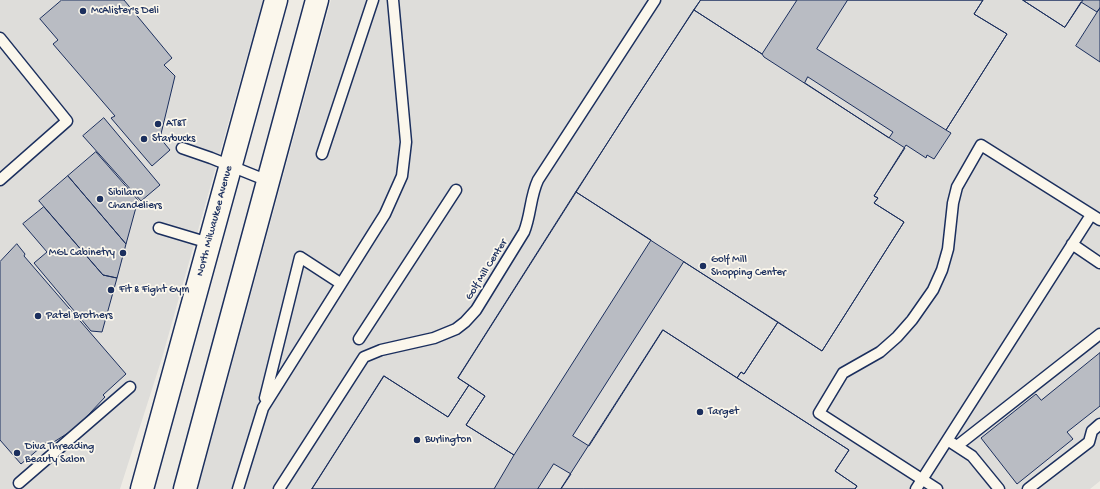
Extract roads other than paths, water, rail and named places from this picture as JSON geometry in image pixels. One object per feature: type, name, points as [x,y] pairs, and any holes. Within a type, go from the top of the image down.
[{"type":"main road","name":"North Milwaukee Avenue","points":[[142,489],[276,0]]},
{"type":"main road","points":[[185,489],[318,0]]},
{"type":"lane","points":[[322,154],[373,0]]},
{"type":"lane","points":[[263,408],[340,283],[385,214],[402,176],[406,142],[394,0]]},
{"type":"lane","name":"Golf Mill Center","points":[[279,489],[364,357],[381,350],[448,333],[465,322],[476,310],[524,232],[528,223],[533,190],[538,180],[655,0]]},
{"type":"lane","points":[[0,38],[67,121],[0,180]]},
{"type":"lane","points":[[937,489],[819,413],[843,373],[880,352],[897,337],[912,320],[933,290],[942,270],[948,249],[953,203],[957,187],[981,145],[1100,220]]},
{"type":"lane","points":[[182,148],[268,181]]},
{"type":"lane","points":[[359,339],[456,190]]},
{"type":"lane","points":[[916,489],[1091,215]]},
{"type":"lane","points":[[159,228],[209,244]]},
{"type":"lane","points":[[1072,244],[1100,263]]},
{"type":"lane","points":[[238,489],[263,408],[300,257],[340,283]]},
{"type":"lane","points":[[958,446],[1100,334]]},
{"type":"lane","points":[[19,483],[130,387]]},
{"type":"lane","points":[[1028,489],[1089,442],[1092,431],[1100,424]]},
{"type":"lane","points":[[947,440],[972,456],[999,489]]},
{"type":"place","name":"McAlister's Deli","points":[[83,11]]},
{"type":"place","name":"AT&T","points":[[158,124]]},
{"type":"place","name":"Starbucks","points":[[144,139]]},
{"type":"place","name":"Sibilano Chandeliers","points":[[100,199]]},
{"type":"place","name":"MGL Cabinetry","points":[[123,253]]},
{"type":"place","name":"Golf Mill Shopping Center","points":[[703,266]]},
{"type":"place","name":"Fit & Fight Gym","points":[[111,290]]},
{"type":"place","name":"Patel Brothers","points":[[38,316]]},
{"type":"place","name":"Target","points":[[700,412]]},
{"type":"place","name":"Burlington","points":[[417,440]]},
{"type":"place","name":"Diva Threading Beauty Salon","points":[[17,453]]}]
